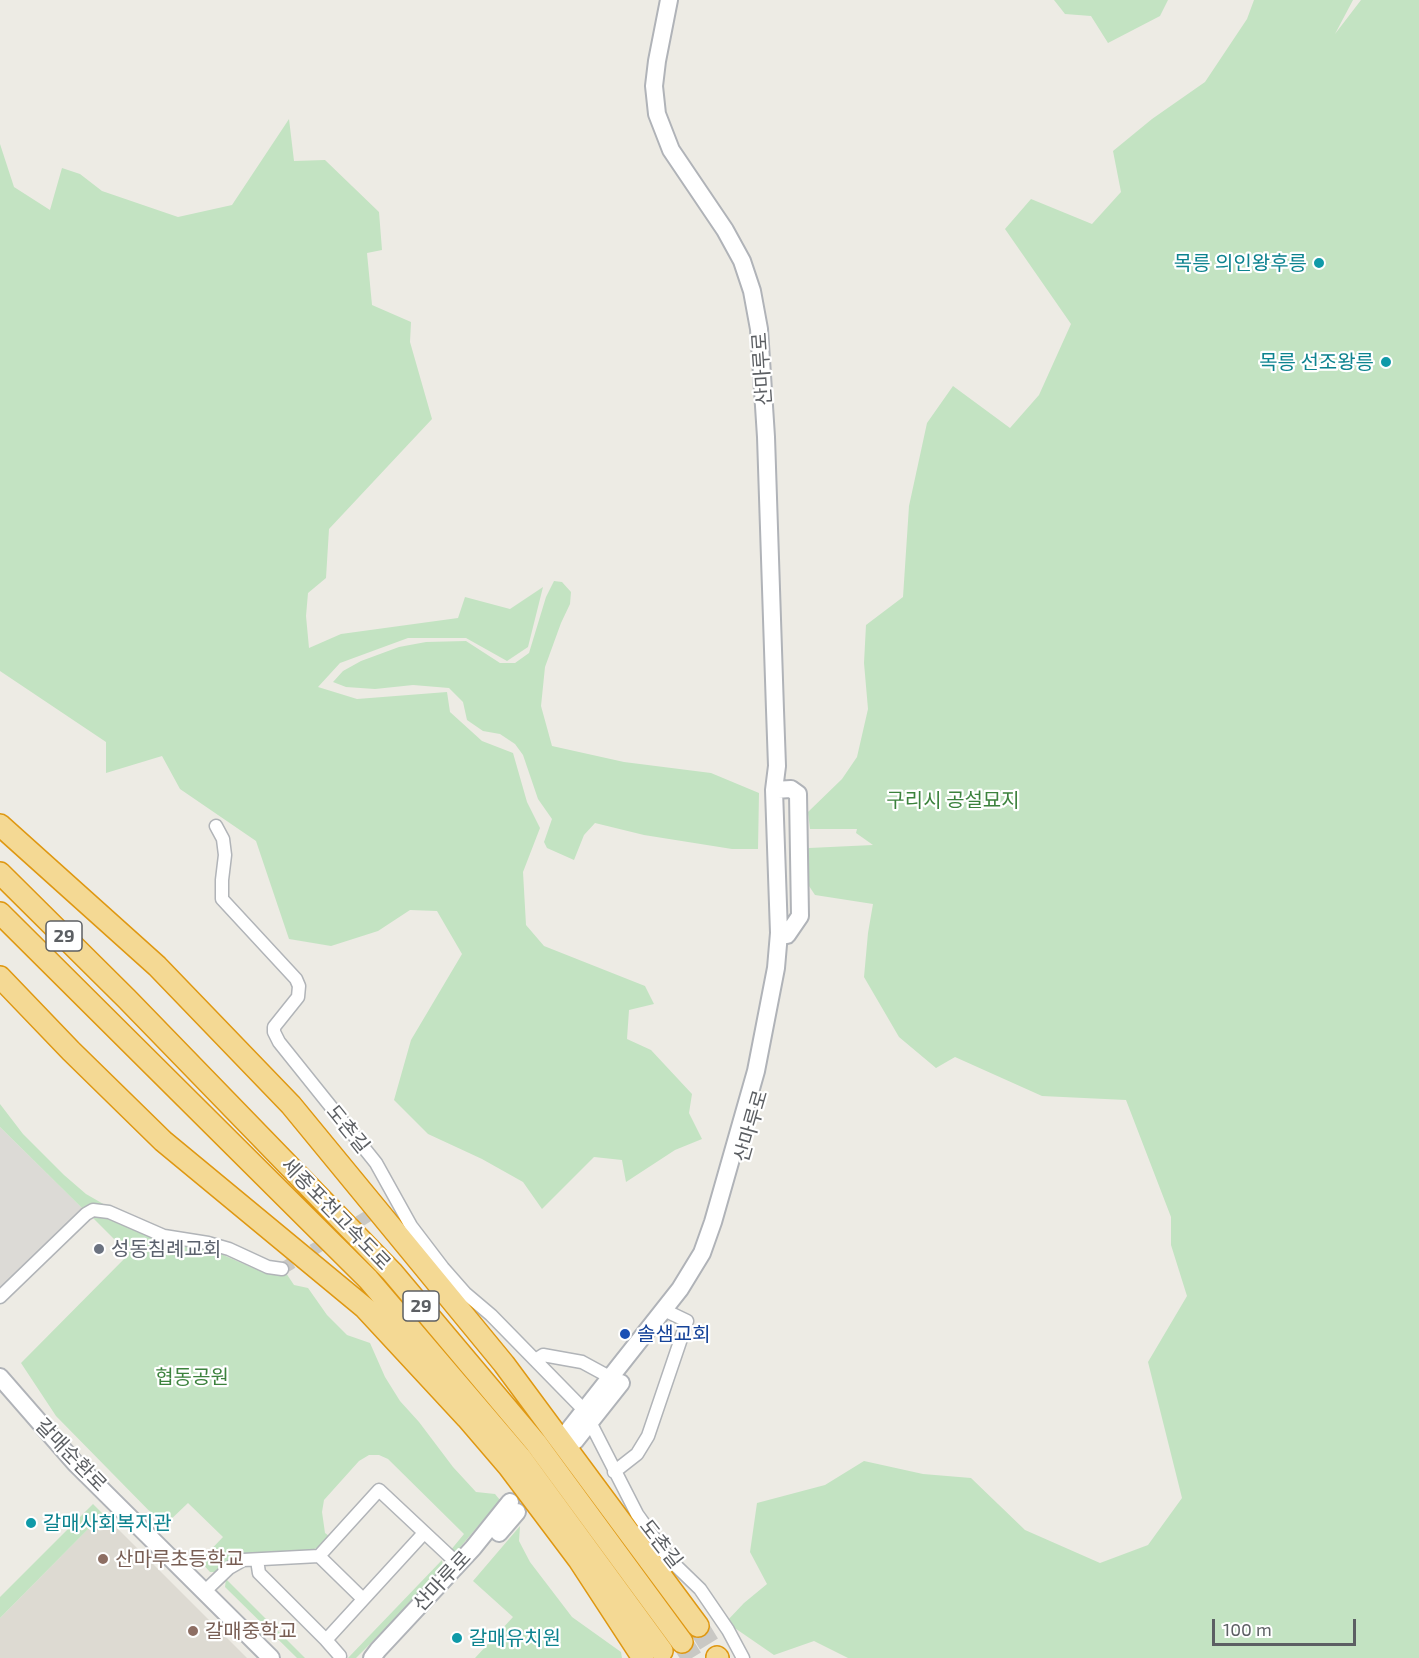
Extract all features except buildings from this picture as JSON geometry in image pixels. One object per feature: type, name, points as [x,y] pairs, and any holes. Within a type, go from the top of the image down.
[{"type":"highway","points":[[0,825],[157,966],[291,1105],[504,1364],[698,1626]]},
{"type":"highway","name":"세종포천고속도로","points":[[0,873],[127,999],[392,1272],[537,1443],[682,1642]]},
{"type":"highway","name":"세종포천고속도로","points":[[0,913],[368,1279],[520,1457],[652,1655]]},
{"type":"highway","points":[[0,977],[71,1051],[163,1141],[365,1308],[509,1467],[652,1655]]},
{"type":"street","name":"산마루로","points":[[571,1436],[668,1312],[696,1283],[711,1257],[723,1226],[763,1081],[782,987],[787,935],[778,790],[766,437],[759,329],[752,291],[742,261],[725,230],[670,150],[657,114],[654,86],[669,0]]},
{"type":"street","name":"산마루로","points":[[668,1312],[702,1253],[756,1071],[776,968],[779,933],[778,790]]},
{"type":"street","name":"도촌길","points":[[216,826],[223,839],[225,855],[222,899],[296,979],[299,986],[298,997],[274,1027],[274,1032],[285,1050],[376,1163],[391,1201],[443,1268],[587,1416],[637,1514],[669,1558],[700,1589],[728,1630],[743,1658]]},
{"type":"street","points":[[0,1298],[86,1214],[93,1210],[109,1212],[164,1236],[208,1243],[229,1249],[268,1267],[282,1269]]},
{"type":"street","points":[[615,1472],[637,1454],[648,1436],[662,1399],[687,1321],[668,1312]]},
{"type":"street","points":[[535,1360],[543,1355],[582,1362],[616,1380]]},
{"type":"street","name":"갈매순환로","points":[[0,1377],[75,1463],[271,1658]]},
{"type":"street","points":[[206,1591],[235,1563],[319,1556],[379,1490],[458,1564]]},
{"type":"street","name":"산마루로","points":[[372,1658],[514,1507],[466,1570],[381,1658]]},
{"type":"street","points":[[326,1640],[424,1533]]},
{"type":"street","points":[[319,1556],[363,1599]]},
{"type":"street","points":[[257,1560],[259,1573],[340,1656]]},
{"type":"shaded area","points":[[0,1127],[83,1209],[0,1292]]},
{"type":"shaded area","name":"산마루초등학교","points":[[103,1514],[247,1658],[0,1658],[0,1618]]},
{"type":"green space","points":[[1054,0],[1168,0],[1160,16],[1108,43],[1091,16],[1065,14]]},
{"type":"green space","name":"구리시 공설묘지","points":[[1254,0],[1353,0],[1335,34],[1361,0],[1419,0],[1419,1658],[848,1658],[814,1641],[774,1655],[726,1622],[767,1584],[750,1552],[757,1503],[825,1485],[864,1461],[923,1474],[971,1478],[1025,1530],[1100,1563],[1148,1545],[1182,1498],[1148,1362],[1187,1296],[1171,1245],[1171,1217],[1126,1100],[1042,1096],[955,1057],[936,1068],[899,1037],[864,977],[873,904],[815,895],[803,877],[804,851],[809,848],[873,845],[856,833],[857,829],[810,829],[808,812],[842,779],[857,757],[868,709],[864,663],[866,625],[903,597],[909,506],[927,423],[953,386],[1010,428],[1039,395],[1071,324],[1005,229],[1031,199],[1092,224],[1121,192],[1113,151],[1152,119],[1205,82],[1247,19]]},
{"type":"green space","points":[[289,119],[294,161],[325,160],[379,212],[382,250],[367,253],[372,305],[411,322],[410,342],[432,419],[329,529],[326,578],[308,593],[306,616],[309,648],[341,634],[458,618],[465,597],[510,609],[543,587],[528,647],[507,661],[466,638],[408,638],[340,663],[318,687],[357,699],[447,692],[450,712],[482,741],[513,753],[527,802],[540,828],[523,872],[526,925],[544,946],[645,986],[654,1004],[629,1010],[627,1039],[651,1050],[692,1094],[689,1113],[702,1139],[675,1150],[626,1182],[622,1160],[594,1157],[542,1209],[523,1182],[482,1159],[428,1134],[394,1100],[411,1040],[462,954],[437,911],[410,910],[378,931],[331,946],[289,939],[256,841],[180,789],[162,756],[106,773],[106,742],[0,671],[0,144],[14,187],[50,210],[62,168],[80,174],[102,191],[178,217],[232,205]]},
{"type":"green space","points":[[554,581],[562,582],[571,592],[570,604],[545,667],[541,706],[552,746],[624,762],[711,773],[759,793],[758,849],[732,849],[644,835],[595,823],[584,835],[574,860],[547,848],[544,842],[552,819],[538,799],[523,755],[515,744],[500,734],[483,731],[467,720],[463,702],[449,688],[413,685],[375,689],[346,687],[333,682],[343,671],[361,661],[399,647],[426,642],[466,641],[500,663],[515,663],[529,653],[546,597]]},
{"type":"green space","points":[[0,1104],[23,1134],[64,1175],[86,1194],[112,1209],[97,1204],[83,1209],[0,1127]]},
{"type":"green space","name":"협동공원","points":[[102,1215],[193,1247],[221,1254],[267,1274],[286,1273],[294,1285],[308,1288],[327,1315],[347,1335],[370,1343],[385,1377],[400,1401],[453,1467],[476,1492],[495,1494],[500,1500],[457,1551],[450,1551],[464,1534],[388,1459],[379,1455],[369,1455],[359,1461],[324,1500],[322,1512],[325,1533],[329,1536],[319,1547],[309,1551],[240,1556],[229,1560],[217,1572],[210,1572],[200,1561],[223,1537],[188,1503],[164,1526],[56,1416],[21,1363],[129,1254],[92,1217]]},
{"type":"green space","points":[[93,1504],[103,1514],[0,1618],[0,1597]]},
{"type":"green space","points":[[520,1526],[519,1541],[530,1562],[572,1617],[621,1652],[622,1658],[475,1658],[513,1617],[473,1581]]},
{"type":"green space","points":[[442,1560],[443,1567],[385,1629],[356,1658],[348,1658]]},
{"type":"green space","points":[[226,1579],[305,1658],[297,1658],[225,1587]]},
{"type":"tunnel","points":[[282,1269],[381,1208]]},
{"type":"tunnel","points":[[698,1626],[717,1657]]},
{"type":"tunnel","points":[[682,1642],[692,1658]]},
{"type":"place","name":"목릉 의인왕후릉","points":[[1319,263]]},
{"type":"place","name":"목릉 선조왕릉","points":[[1386,362]]},
{"type":"place","name":"성동침례교회","points":[[99,1249]]},
{"type":"place","name":"솔샘교회","points":[[625,1334]]},
{"type":"place","name":"갈매사회복지관","points":[[31,1523]]},
{"type":"place","name":"산마루초등학교","points":[[103,1559]]},
{"type":"place","name":"갈매중학교","points":[[193,1631]]},
{"type":"place","name":"갈매유치원","points":[[457,1638]]}]
